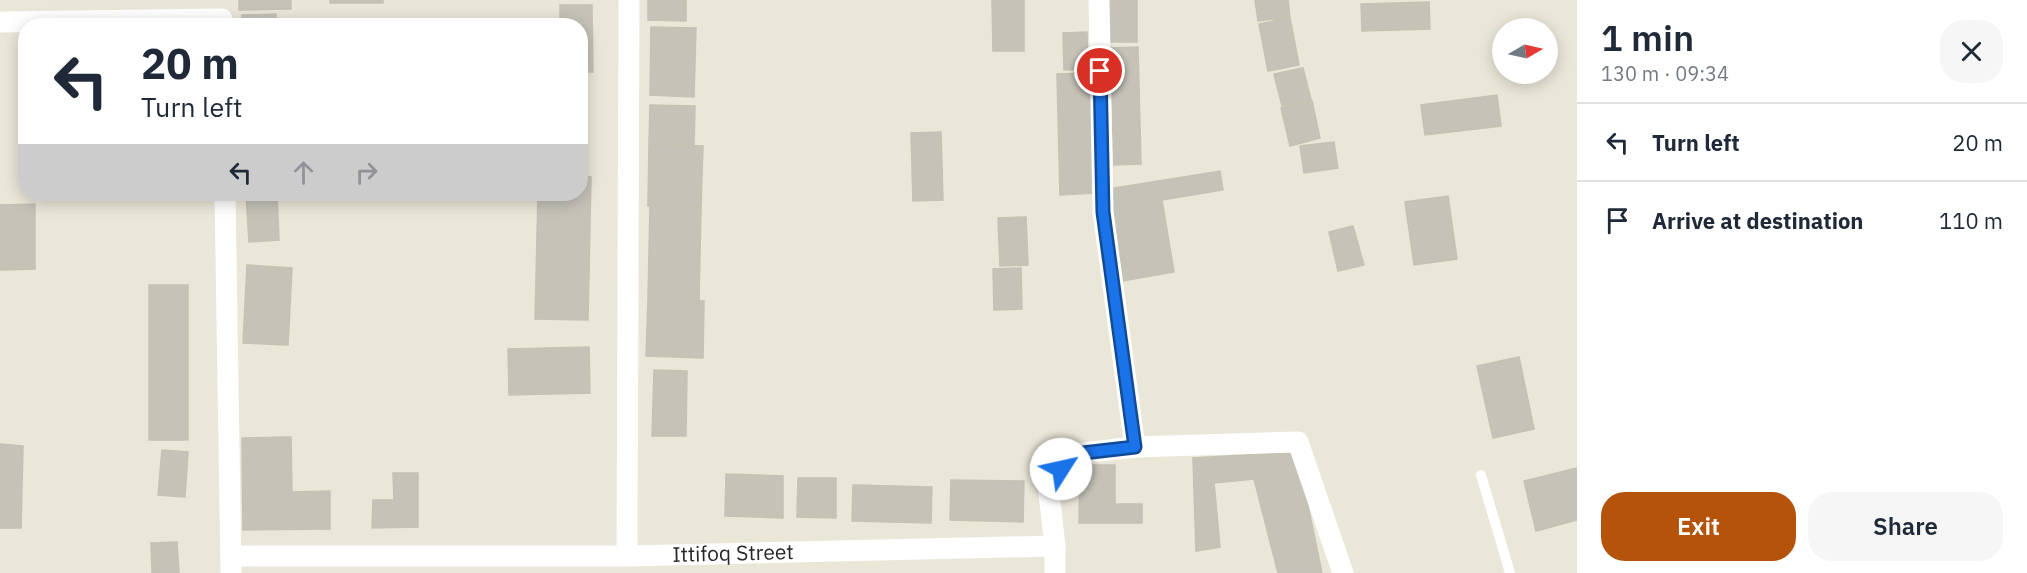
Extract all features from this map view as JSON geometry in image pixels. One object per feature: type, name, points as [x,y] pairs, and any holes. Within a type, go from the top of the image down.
[{"type":"street","points":[[627,556],[629,0]]},
{"type":"street","points":[[1099,0],[1103,212],[1135,447]]},
{"type":"street","points":[[127,18],[222,15]]},
{"type":"street","points":[[0,22],[18,21]]},
{"type":"street","points":[[225,201],[231,565]]},
{"type":"street","points":[[1055,573],[1055,546],[1048,484],[1074,454],[1135,447],[1298,441],[1343,573]]},
{"type":"street","name":"Ittifoq Street","points":[[231,565],[1055,546]]},
{"type":"lane","points":[[1481,475],[1510,573]]},
{"type":"building","points":[[239,0],[291,0],[291,9],[239,10]]},
{"type":"building","points":[[330,0],[383,0],[383,3],[330,3]]},
{"type":"building","points":[[648,0],[686,0],[686,21],[648,20]]},
{"type":"building","points":[[992,0],[1024,0],[1024,51],[993,51]]},
{"type":"building","points":[[1109,0],[1137,0],[1137,42],[1109,42]]},
{"type":"building","points":[[1255,0],[1288,0],[1290,17],[1258,21]]},
{"type":"building","points":[[1429,2],[1430,29],[1362,31],[1361,4]]},
{"type":"building","points":[[560,5],[592,5],[593,72],[588,72],[588,18],[560,18]]},
{"type":"building","points":[[276,14],[276,18],[242,18],[242,15]]},
{"type":"building","points":[[1290,18],[1299,65],[1268,71],[1259,24]]},
{"type":"building","points":[[651,27],[696,28],[694,97],[650,95]]},
{"type":"building","points":[[1087,32],[1088,69],[1064,70],[1063,33]]},
{"type":"building","points":[[1138,47],[1141,164],[1114,165],[1110,48]]},
{"type":"building","points":[[1303,68],[1311,100],[1282,106],[1274,74]]},
{"type":"building","points":[[1091,73],[1095,193],[1060,195],[1057,74]]},
{"type":"building","points":[[1497,95],[1501,126],[1425,135],[1421,105]]},
{"type":"building","points":[[1312,101],[1320,138],[1290,146],[1281,108]]},
{"type":"building","points":[[650,105],[695,106],[694,145],[649,144]]},
{"type":"building","points":[[941,132],[943,200],[913,201],[911,133]]},
{"type":"building","points":[[1334,142],[1338,168],[1304,173],[1300,146]]},
{"type":"building","points":[[649,144],[703,146],[701,207],[648,206]]},
{"type":"building","points":[[1220,171],[1223,190],[1162,200],[1174,272],[1123,281],[1108,189]]},
{"type":"building","points":[[588,177],[591,177],[588,320],[535,319],[538,201],[588,201]]},
{"type":"building","points":[[1448,196],[1457,259],[1414,265],[1405,202]]},
{"type":"building","points":[[246,201],[277,201],[279,240],[249,242]]},
{"type":"building","points":[[35,204],[35,269],[0,270],[0,205]]},
{"type":"building","points":[[650,206],[701,207],[699,301],[648,299]]},
{"type":"building","points":[[1026,217],[1028,265],[1000,266],[998,218]]},
{"type":"building","points":[[1353,226],[1364,265],[1338,271],[1329,232]]},
{"type":"building","points":[[247,265],[292,268],[288,345],[243,343]]},
{"type":"building","points":[[1021,268],[1022,309],[994,310],[993,269]]},
{"type":"building","points":[[149,285],[188,285],[188,440],[149,440]]},
{"type":"building","points":[[648,299],[704,301],[703,358],[646,356]]},
{"type":"building","points":[[589,347],[590,393],[509,395],[508,349]]},
{"type":"building","points":[[1519,357],[1534,429],[1493,438],[1477,366]]},
{"type":"building","points":[[654,370],[687,371],[686,436],[652,436]]},
{"type":"building","points":[[291,437],[292,492],[330,491],[330,529],[243,530],[242,438]]},
{"type":"building","points":[[0,444],[23,446],[21,528],[0,528]]},
{"type":"building","points":[[162,450],[188,452],[185,497],[158,495]]},
{"type":"building","points":[[1297,452],[1322,573],[1278,573],[1254,479],[1214,483],[1220,547],[1196,551],[1193,458]]},
{"type":"building","points":[[1080,465],[1115,465],[1115,504],[1142,504],[1142,523],[1079,523]]},
{"type":"building","points":[[1577,468],[1577,520],[1536,531],[1524,481]]},
{"type":"building","points":[[393,473],[418,473],[418,527],[372,528],[373,500],[394,500]]},
{"type":"building","points":[[726,474],[783,476],[783,518],[725,516]]},
{"type":"building","points":[[798,478],[836,478],[836,518],[797,517]]},
{"type":"building","points":[[951,480],[1024,481],[1023,522],[950,520]]},
{"type":"building","points":[[853,485],[932,487],[931,523],[852,521]]},
{"type":"building","points":[[177,542],[179,573],[152,573],[151,543]]},
{"type":"route","points":[[1061,469],[1074,454],[1135,447],[1103,212],[1100,71]]}]
